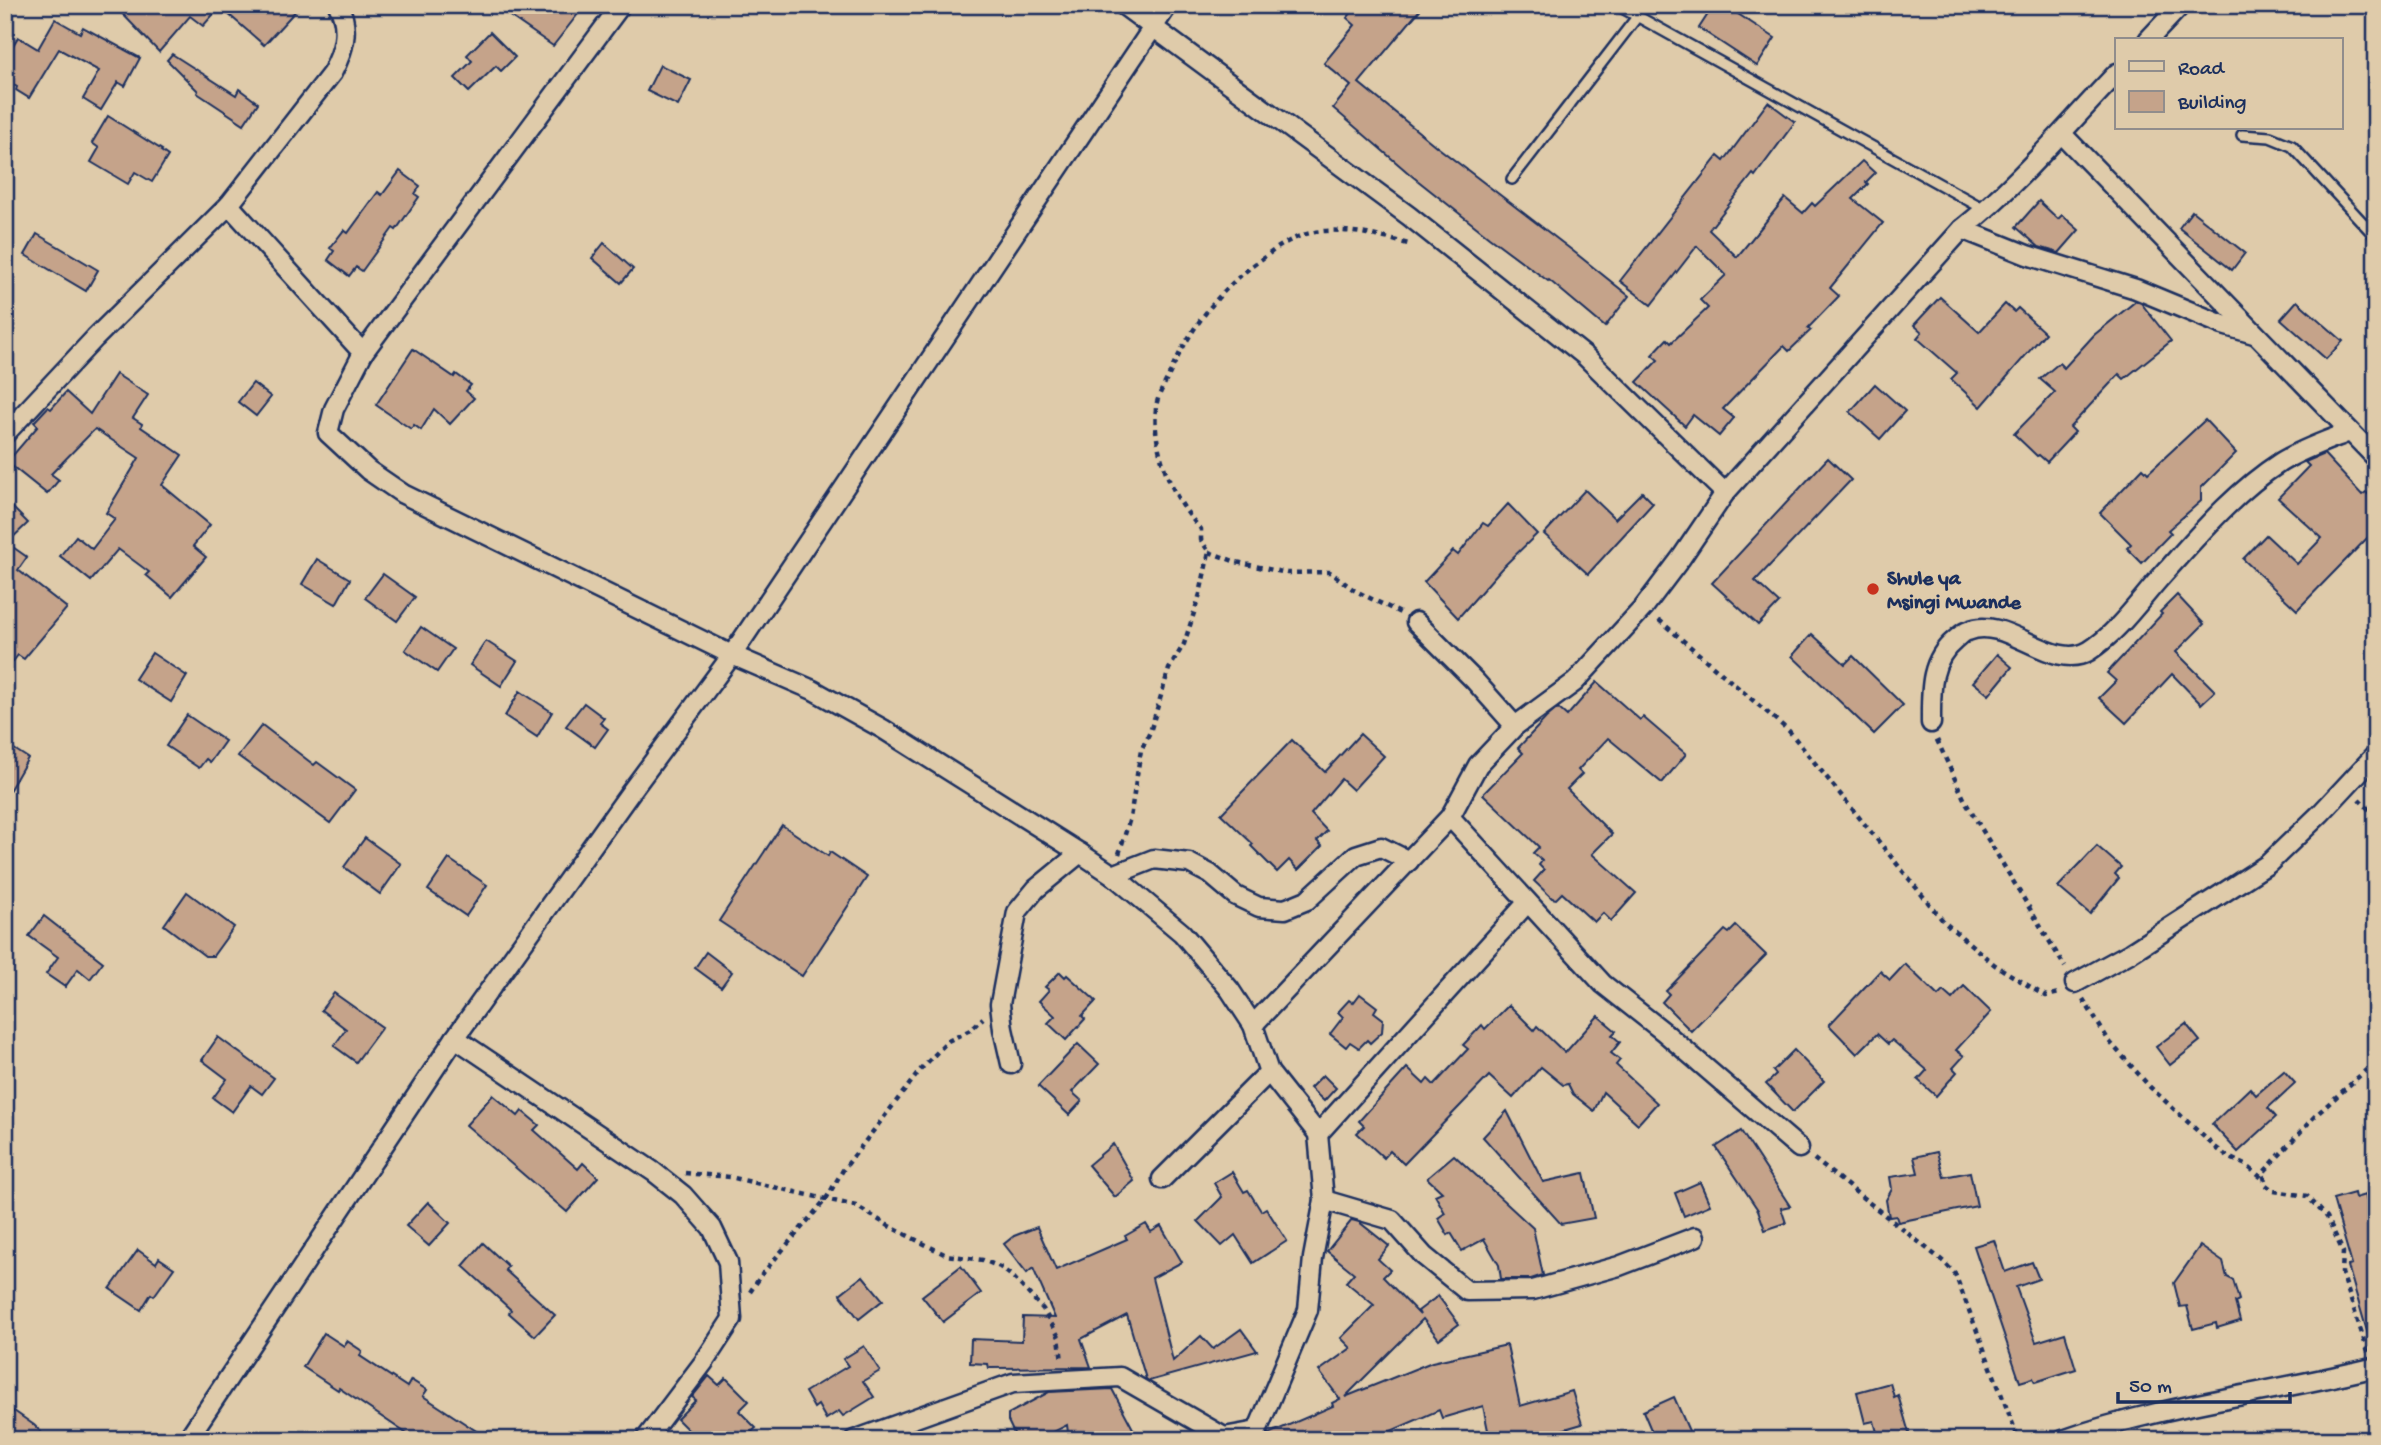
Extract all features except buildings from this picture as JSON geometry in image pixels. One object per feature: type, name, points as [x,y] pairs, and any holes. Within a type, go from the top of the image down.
[{"type":"street","points":[[5,434],[95,338],[229,205],[332,73],[343,51],[345,32],[338,5]]},
{"type":"street","points":[[621,5],[363,353],[334,409],[328,433],[358,463],[403,494],[732,655],[813,690],[883,729],[1113,875],[1182,933],[1230,990],[1253,1025],[1269,1072],[1318,1134],[1324,1200],[1313,1258],[1308,1310],[1257,1431],[1224,1438],[1120,1377],[1013,1383],[854,1440]]},
{"type":"street","points":[[1123,5],[1409,216],[1574,348],[1725,493]]},
{"type":"street","points":[[187,1440],[455,1038],[732,655],[1168,5]]},
{"type":"street","points":[[2150,38],[2181,5]]},
{"type":"street","points":[[1253,1025],[1450,817],[1478,765],[1515,726],[1575,682],[1644,607],[1725,493],[1962,229],[1986,210],[2062,134],[2115,75]]},
{"type":"street","points":[[2062,134],[2376,458]]},
{"type":"street","points":[[229,205],[363,353]]},
{"type":"street","points":[[1962,229],[2027,255],[2098,276],[2223,325],[2258,335]]},
{"type":"street","points":[[1931,723],[1934,668],[1946,647],[1967,631],[1996,630],[2069,657],[2089,650],[2115,628],[2203,531],[2256,480],[2302,451],[2349,432]]},
{"type":"street","points":[[1416,622],[1515,726]]},
{"type":"street","points":[[2075,983],[2130,953],[2268,864],[2376,754]]},
{"type":"street","points":[[1450,817],[1603,984],[1664,1032],[1799,1148]]},
{"type":"street","points":[[1113,875],[1154,859],[1189,863],[1210,874],[1236,896],[1259,907],[1285,909],[1307,900],[1356,855],[1381,847],[1409,861]]},
{"type":"street","points":[[1011,1064],[1000,1004],[1017,912],[1036,890],[1080,853]]},
{"type":"street","points":[[1318,1134],[1527,903]]},
{"type":"street","points":[[455,1038],[654,1172],[683,1195],[712,1228],[727,1262],[732,1318],[704,1362],[645,1440]]},
{"type":"street","points":[[1162,1180],[1269,1072]]},
{"type":"street","points":[[1324,1200],[1392,1220],[1424,1256],[1467,1290],[1533,1290],[1619,1266],[1695,1237]]},
{"type":"street","points":[[2063,1440],[2145,1415],[2272,1391],[2375,1367]]},
{"type":"lane","points":[[1617,5],[1986,210]]},
{"type":"lane","points":[[1512,179],[1637,17]]},
{"type":"lane","points":[[2242,135],[2270,136],[2292,146],[2376,237]]},
{"type":"path","points":[[1416,622],[1354,590],[1330,572],[1287,573],[1236,562],[1209,552],[1201,540],[1201,529],[1188,516],[1162,460],[1156,413],[1159,397],[1194,328],[1228,286],[1287,241],[1304,235],[1341,230],[1423,247]]},
{"type":"path","points":[[1113,875],[1130,818],[1141,750],[1150,732],[1168,669],[1184,644],[1200,594],[1209,552]]},
{"type":"path","points":[[1644,607],[1789,731],[1944,922],[1972,947],[1995,965],[2046,996],[2060,994],[2075,983]]},
{"type":"path","points":[[1931,723],[1944,759],[1966,803],[2109,1041],[2150,1087],[2215,1147],[2228,1157],[2246,1165],[2274,1191],[2307,1196],[2327,1217],[2343,1252],[2342,1273],[2375,1367]]},
{"type":"path","points":[[732,1318],[763,1273],[826,1199],[843,1170],[922,1068],[948,1041],[970,1030],[1000,1004]]},
{"type":"path","points":[[2263,1179],[2263,1173],[2287,1145],[2376,1060]]},
{"type":"path","points":[[1799,1148],[1944,1262],[1955,1274],[2019,1440]]},
{"type":"path","points":[[654,1172],[730,1177],[856,1206],[946,1255],[984,1260],[1000,1267],[1043,1309],[1054,1326],[1059,1337],[1064,1379]]},
{"type":"place","name":"Shule ya Msingi Mwande","points":[[1873,589]]}]
